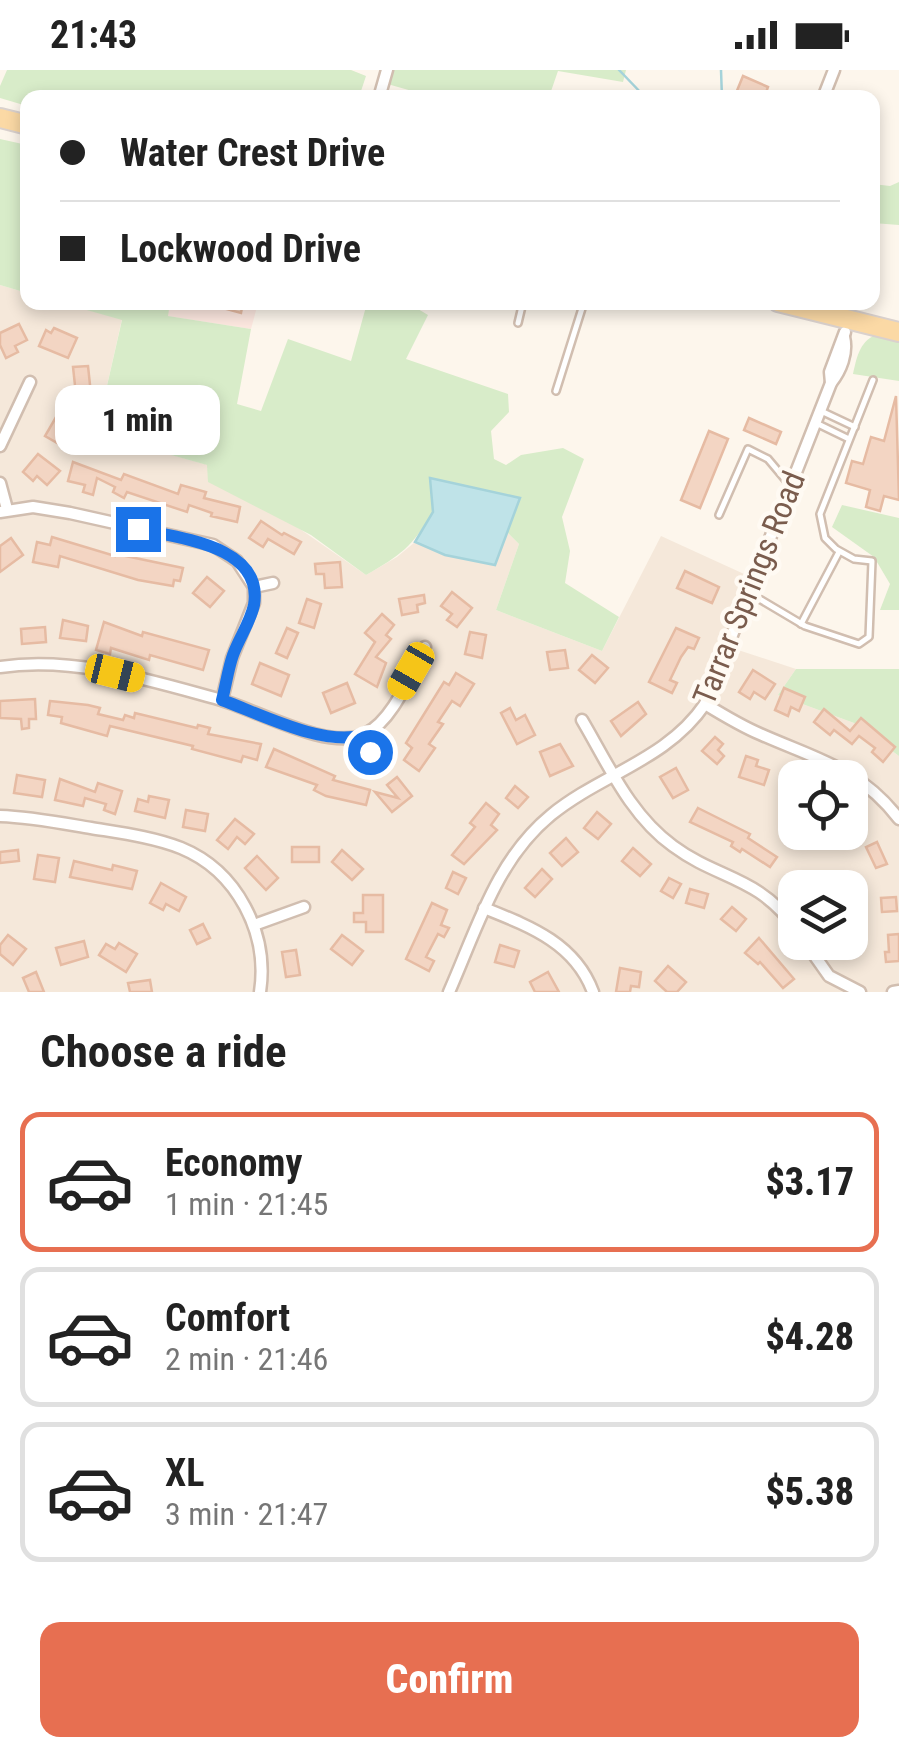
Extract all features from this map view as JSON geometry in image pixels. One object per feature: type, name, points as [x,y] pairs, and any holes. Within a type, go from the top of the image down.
[{"type":"main road","points":[[798,310],[846,329],[899,332]]},
{"type":"street","name":"Tarrar Springs Road","points":[[450,992],[484,908],[526,838],[554,812],[674,740],[704,704],[831,382],[839,373],[846,329]]},
{"type":"street","points":[[0,446],[30,382]]},
{"type":"street","points":[[0,484],[4,510],[33,507],[70,513],[213,545],[236,561],[254,587],[254,603],[232,658],[222,700]]},
{"type":"street","points":[[254,587],[272,583]]},
{"type":"street","points":[[0,667],[47,665],[98,670],[222,700],[343,739],[363,735],[390,708],[425,647]]},
{"type":"street","points":[[704,704],[747,729],[844,768],[875,791],[899,819]]},
{"type":"street","points":[[582,720],[642,818],[670,845],[748,883],[778,908]]},
{"type":"street","points":[[363,735],[370,752]]},
{"type":"street","points":[[0,816],[128,834],[198,856],[225,880],[254,925],[262,964],[260,992]]},
{"type":"street","points":[[254,925],[304,907]]},
{"type":"street","points":[[484,908],[530,926],[562,947],[575,960],[593,992]]},
{"type":"street","points":[[818,960],[829,976],[860,992]]},
{"type":"lane","points":[[518,322],[521,310]]},
{"type":"lane","points":[[556,391],[581,310]]},
{"type":"lane","points":[[750,593],[801,624],[859,644],[869,638],[872,561],[840,552],[825,538],[820,514],[873,380]]},
{"type":"lane","points":[[821,411],[855,427]]},
{"type":"lane","points":[[816,423],[849,439]]},
{"type":"lane","points":[[719,515],[748,449],[768,460],[791,486]]},
{"type":"lane","points":[[801,624],[840,552]]},
{"type":"shaded area","points":[[0,285],[20,291],[20,310],[88,310],[122,319],[96,434],[208,465],[366,575],[415,542],[445,555],[494,565],[507,532],[519,544],[496,610],[602,651],[661,536],[755,579],[729,647],[796,669],[778,695],[854,723],[899,756],[899,992],[0,992]]},
{"type":"shaded area","points":[[168,310],[256,310],[251,329],[167,316]]},
{"type":"green space","points":[[7,70],[351,70],[366,76],[361,90],[20,90],[20,104],[0,98]]},
{"type":"green space","points":[[387,70],[626,70],[623,82],[558,71],[551,90],[408,90],[384,83]]},
{"type":"green space","points":[[0,139],[20,143],[20,291],[0,285]]},
{"type":"green space","points":[[899,182],[899,225],[880,224],[880,185]]},
{"type":"green space","points":[[87,310],[169,310],[168,316],[251,329],[237,404],[261,411],[288,339],[351,361],[365,310],[420,310],[428,315],[406,359],[508,394],[509,412],[491,431],[494,459],[506,465],[521,455],[563,448],[584,459],[562,517],[570,551],[565,583],[619,617],[602,651],[496,610],[519,544],[507,532],[520,499],[433,512],[405,549],[366,575],[311,535],[208,482],[207,465],[96,434],[122,320]]},
{"type":"green space","points":[[875,335],[899,342],[899,381],[853,374],[862,346]]},
{"type":"green space","points":[[842,505],[899,518],[899,610],[880,610],[890,584],[874,557],[832,527]]},
{"type":"green space","points":[[796,669],[899,669],[899,756],[854,723],[778,695]]},
{"type":"water","points":[[430,478],[520,498],[495,565],[445,555],[415,542],[433,512]]},
{"type":"building","points":[[743,76],[768,87],[767,90],[737,90]]},
{"type":"building","points":[[19,324],[27,340],[15,346],[18,352],[6,358],[0,333]]},
{"type":"building","points":[[54,328],[77,338],[68,358],[39,346],[46,330],[51,333]]},
{"type":"building","points":[[88,366],[91,394],[76,395],[73,367]]},
{"type":"building","points":[[896,396],[899,500],[884,496],[880,511],[866,507],[870,490],[846,483],[852,461],[863,464],[871,437],[884,441]]},
{"type":"building","points":[[59,412],[73,419],[59,444],[45,436]]},
{"type":"building","points":[[749,418],[781,432],[776,444],[744,430]]},
{"type":"building","points":[[709,431],[728,439],[700,508],[681,500]]},
{"type":"building","points":[[38,454],[60,471],[47,485],[37,476],[33,481],[23,472]]},
{"type":"building","points":[[73,462],[121,480],[124,474],[178,494],[181,485],[206,492],[204,498],[240,507],[237,522],[211,516],[212,513],[189,505],[187,512],[127,492],[124,498],[113,492],[115,487],[97,478],[93,495],[83,492],[85,485],[68,481]]},
{"type":"building","points":[[261,521],[301,542],[294,554],[268,539],[263,547],[249,538]]},
{"type":"building","points":[[52,537],[115,556],[183,568],[180,581],[174,580],[173,586],[138,580],[60,556],[58,567],[33,562],[37,542],[50,545]]},
{"type":"building","points":[[11,538],[23,555],[0,572],[0,546]]},
{"type":"building","points":[[340,562],[342,587],[325,588],[324,574],[316,574],[315,564]]},
{"type":"building","points":[[685,571],[719,587],[712,603],[677,588]]},
{"type":"building","points":[[207,577],[224,591],[210,607],[193,593]]},
{"type":"building","points":[[452,592],[472,608],[457,627],[447,620],[452,614],[441,606]]},
{"type":"building","points":[[424,595],[425,603],[417,605],[418,612],[402,615],[399,599]]},
{"type":"building","points":[[307,599],[321,604],[314,628],[299,623]]},
{"type":"building","points":[[382,614],[394,625],[386,635],[391,639],[376,657],[386,663],[377,687],[355,674],[375,642],[365,633]]},
{"type":"building","points":[[63,620],[88,626],[86,641],[60,638]]},
{"type":"building","points":[[104,622],[142,636],[143,632],[209,650],[203,670],[150,655],[149,660],[111,648],[110,654],[96,650]]},
{"type":"building","points":[[45,627],[46,642],[22,644],[21,629]]},
{"type":"building","points":[[287,628],[298,633],[287,658],[276,653]]},
{"type":"building","points":[[676,628],[699,638],[694,649],[688,647],[681,657],[670,680],[677,683],[672,693],[649,682]]},
{"type":"building","points":[[470,632],[486,635],[482,658],[465,654]]},
{"type":"building","points":[[565,650],[568,668],[550,670],[547,652]]},
{"type":"building","points":[[592,655],[608,668],[595,683],[579,670]]},
{"type":"building","points":[[260,663],[289,675],[281,696],[252,684]]},
{"type":"building","points":[[753,670],[775,684],[765,699],[754,692],[750,699],[739,692]]},
{"type":"building","points":[[456,673],[474,684],[460,706],[452,701],[438,722],[443,724],[429,744],[435,748],[419,771],[404,760],[412,748],[406,743],[444,682],[449,685]]},
{"type":"building","points":[[347,683],[355,703],[331,713],[323,693]]},
{"type":"building","points":[[784,688],[805,697],[799,711],[791,707],[788,716],[775,710]]},
{"type":"building","points":[[35,699],[36,719],[29,719],[29,728],[22,729],[21,719],[0,718],[0,701]]},
{"type":"building","points":[[50,701],[100,708],[98,714],[123,720],[125,715],[134,718],[135,713],[197,728],[198,725],[210,728],[208,734],[261,744],[257,760],[243,756],[241,762],[110,726],[107,736],[61,723],[62,717],[48,715]]},
{"type":"building","points":[[638,702],[646,714],[621,736],[611,721]]},
{"type":"building","points":[[510,708],[516,720],[525,715],[535,735],[517,744],[501,713]]},
{"type":"building","points":[[824,709],[850,731],[861,718],[895,747],[883,762],[872,752],[875,748],[859,736],[852,744],[834,730],[830,735],[814,722]]},
{"type":"building","points":[[715,737],[723,744],[718,750],[724,756],[717,764],[702,751]]},
{"type":"building","points":[[560,744],[573,766],[550,776],[540,752]]},
{"type":"building","points":[[274,749],[335,776],[333,780],[370,790],[366,805],[326,796],[314,790],[317,785],[266,767]]},
{"type":"building","points":[[746,756],[758,760],[756,766],[769,770],[764,785],[739,777]]},
{"type":"building","points":[[676,768],[688,790],[673,798],[660,777]]},
{"type":"building","points":[[17,775],[45,780],[42,797],[14,793]]},
{"type":"building","points":[[397,777],[412,796],[392,812],[375,792],[398,798],[387,785]]},
{"type":"building","points":[[60,779],[95,792],[98,783],[122,791],[115,814],[104,810],[106,804],[85,798],[83,806],[55,800]]},
{"type":"building","points":[[515,786],[528,797],[518,808],[506,798]]},
{"type":"building","points":[[149,796],[169,800],[165,818],[135,811],[138,799],[148,802]]},
{"type":"building","points":[[486,803],[499,814],[491,825],[497,830],[464,864],[452,855],[475,827],[470,823]]},
{"type":"building","points":[[698,808],[750,834],[748,838],[777,857],[770,867],[731,846],[733,842],[690,822]]},
{"type":"building","points":[[186,810],[208,814],[205,831],[183,827]]},
{"type":"building","points":[[597,812],[611,824],[598,839],[584,828]]},
{"type":"building","points":[[235,819],[254,834],[245,844],[237,837],[228,849],[217,840]]},
{"type":"building","points":[[566,838],[578,852],[562,866],[550,853]]},
{"type":"building","points":[[877,842],[887,864],[876,868],[868,846]]},
{"type":"building","points":[[292,847],[319,847],[319,862],[292,862]]},
{"type":"building","points":[[633,848],[651,864],[640,876],[622,861]]},
{"type":"building","points":[[18,850],[19,861],[0,863],[0,852]]},
{"type":"building","points":[[342,850],[363,869],[352,880],[332,862]]},
{"type":"building","points":[[38,855],[59,858],[55,882],[34,879]]},
{"type":"building","points":[[257,856],[278,878],[266,890],[245,868]]},
{"type":"building","points":[[74,861],[137,871],[132,889],[70,877]]},
{"type":"building","points":[[542,869],[552,879],[535,897],[525,888]]},
{"type":"building","points":[[453,872],[466,878],[458,894],[446,888]]},
{"type":"building","points":[[669,878],[681,884],[673,898],[661,891]]},
{"type":"building","points":[[161,883],[186,897],[179,911],[166,904],[163,910],[150,903]]},
{"type":"building","points":[[690,889],[708,894],[704,908],[686,903]]},
{"type":"building","points":[[363,895],[383,895],[383,932],[366,932],[366,922],[354,922],[354,913],[363,913]]},
{"type":"building","points":[[896,897],[897,911],[882,912],[881,898]]},
{"type":"building","points":[[432,903],[447,910],[441,925],[449,928],[444,937],[438,934],[426,957],[434,961],[429,971],[406,959]]},
{"type":"building","points":[[732,907],[746,919],[736,931],[721,919]]},
{"type":"building","points":[[203,924],[210,938],[197,944],[190,930]]},
{"type":"building","points":[[899,934],[899,961],[886,962],[888,935]]},
{"type":"building","points":[[8,935],[26,949],[13,965],[0,954],[0,945]]},
{"type":"building","points":[[342,935],[363,951],[352,965],[331,949]]},
{"type":"building","points":[[759,938],[794,979],[783,988],[760,962],[745,953]]},
{"type":"building","points":[[84,941],[88,957],[61,965],[56,948]]},
{"type":"building","points":[[119,943],[137,954],[126,972],[99,955],[106,944],[115,949]]},
{"type":"building","points":[[500,945],[519,951],[514,967],[495,962]]},
{"type":"building","points":[[296,950],[300,975],[286,977],[282,952]]},
{"type":"building","points":[[668,966],[686,982],[677,992],[667,992],[655,981]]},
{"type":"building","points":[[620,968],[641,972],[639,987],[616,992]]},
{"type":"building","points":[[36,972],[44,992],[29,992],[23,978]]},
{"type":"building","points":[[548,972],[559,992],[535,992],[530,982]]},
{"type":"building","points":[[150,980],[152,992],[130,992],[128,983]]},
{"type":"waterway","points":[[619,70],[638,90]]},
{"type":"waterway","points":[[721,70],[722,90]]},
{"type":"route","points":[[138,529],[213,545],[244,569],[254,587],[249,622],[232,658],[222,700],[322,735],[343,739],[363,735],[370,752]]}]
